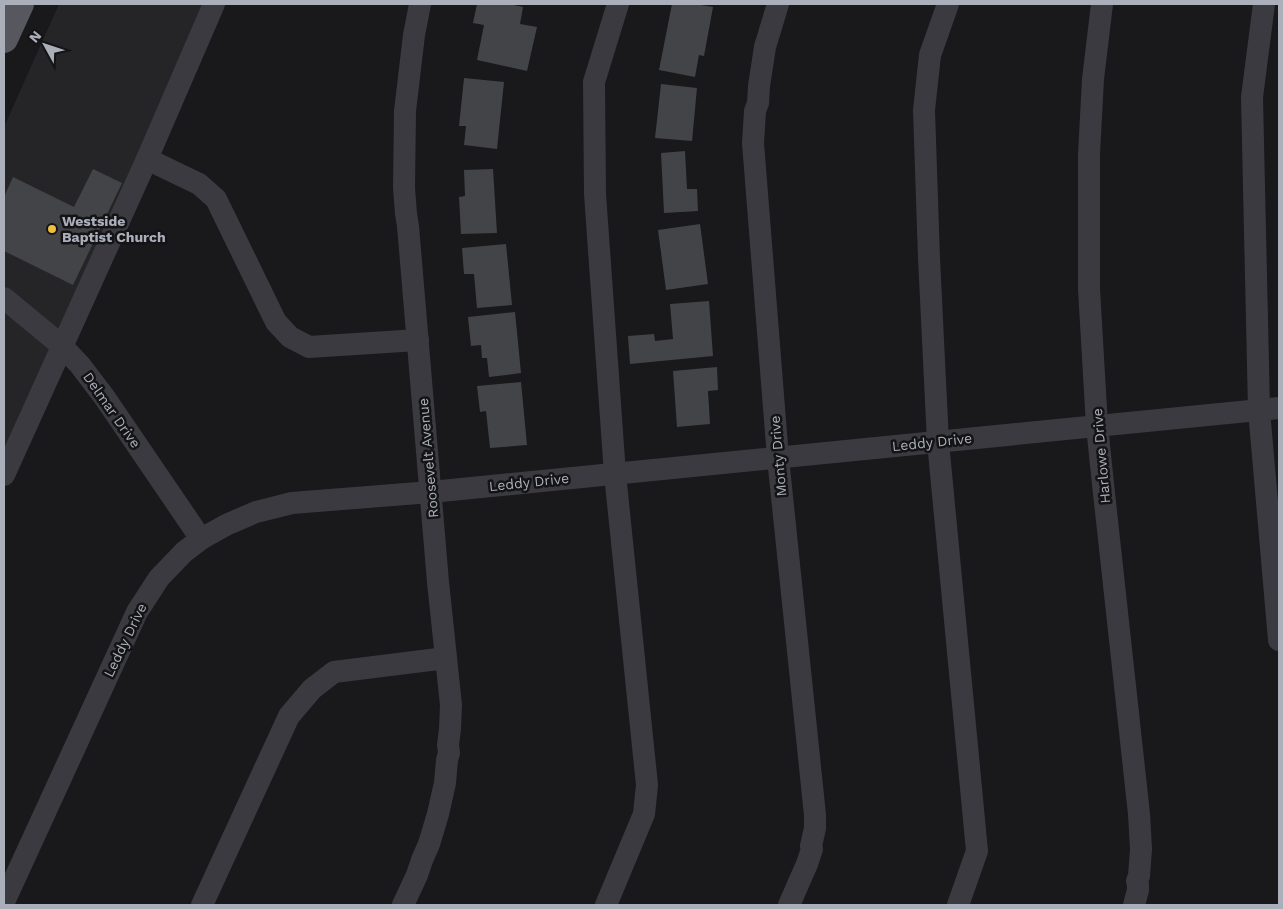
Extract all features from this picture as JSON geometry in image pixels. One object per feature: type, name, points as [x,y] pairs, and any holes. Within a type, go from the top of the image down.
[{"type":"main road","points":[[4,39],[20,4]]},
{"type":"street","points":[[4,475],[147,159],[214,4]]},
{"type":"street","name":"Roosevelt Avenue","points":[[403,905],[429,844],[438,814],[449,753],[451,705],[404,188],[404,123],[410,59],[420,4]]},
{"type":"street","points":[[606,905],[644,814],[647,785],[615,474],[595,194],[594,82],[618,4]]},
{"type":"street","name":"Monty Drive","points":[[778,4],[765,47],[758,103],[755,111],[753,143],[778,458],[815,815],[812,849],[790,905]]},
{"type":"street","points":[[948,4],[930,55],[924,110],[938,442],[977,850],[958,905]]},
{"type":"street","name":"Harlowe Drive","points":[[1102,4],[1093,88],[1089,154],[1089,289],[1102,484],[1139,814],[1141,849],[1134,905]]},
{"type":"street","points":[[1264,4],[1252,97],[1279,640]]},
{"type":"street","points":[[147,159],[199,184],[216,199],[276,322],[290,337],[309,347],[418,340]]},
{"type":"street","name":"Delmar Drive","points":[[4,298],[62,346],[80,365],[105,398],[201,540]]},
{"type":"street","name":"Leddy Drive","points":[[4,902],[137,612],[159,578],[184,552],[226,525],[256,512],[292,502],[431,492],[1269,409]]},
{"type":"street","points":[[202,905],[290,716],[312,689],[334,672],[446,658]]},
{"type":"shaded area","points":[[59,4],[216,4],[4,470],[4,127]]},
{"type":"building","points":[[477,4],[509,4],[523,7],[520,24],[537,27],[527,71],[477,60],[484,25],[473,23]]},
{"type":"building","points":[[672,4],[695,4],[713,7],[704,56],[699,55],[695,77],[659,70]]},
{"type":"building","points":[[464,78],[504,82],[497,149],[464,145],[466,126],[459,126]]},
{"type":"building","points":[[661,84],[697,88],[692,141],[655,138]]},
{"type":"building","points":[[685,151],[687,189],[697,189],[698,211],[664,213],[661,153]]},
{"type":"building","name":"Westside Baptist Church","points":[[93,169],[122,183],[73,285],[4,251],[4,197],[13,177],[74,207]]},
{"type":"building","points":[[493,169],[497,233],[461,234],[459,197],[465,196],[464,170]]},
{"type":"building","points":[[700,224],[708,284],[666,290],[658,230]]},
{"type":"building","points":[[506,244],[512,305],[477,308],[474,274],[464,274],[462,248]]},
{"type":"building","points":[[709,301],[713,356],[630,364],[628,336],[654,334],[655,341],[673,339],[670,304]]},
{"type":"building","points":[[515,312],[521,373],[489,377],[487,358],[482,358],[481,345],[471,346],[468,317]]},
{"type":"building","points":[[717,367],[718,390],[708,391],[710,424],[677,427],[673,371]]},
{"type":"building","points":[[521,382],[527,445],[490,448],[486,411],[480,412],[477,386]]},
{"type":"place","name":"Westside Baptist Church","points":[[52,229]]}]
